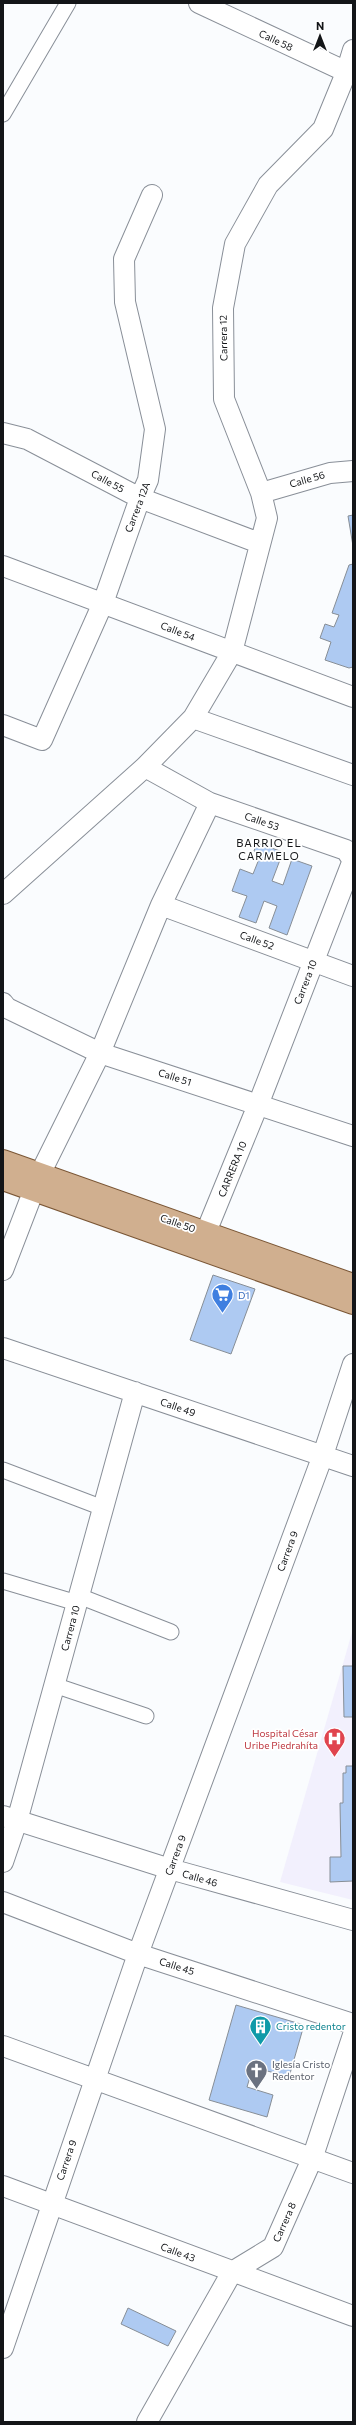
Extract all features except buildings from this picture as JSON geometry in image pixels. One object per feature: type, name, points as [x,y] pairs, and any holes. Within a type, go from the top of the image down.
[{"type":"main road","name":"Calle 50","points":[[3,1161],[37,1182],[353,1303]]},
{"type":"main road","name":"Calle 50","points":[[3,1179],[37,1182],[206,1232],[353,1286]]},
{"type":"street","points":[[3,114],[68,3]]},
{"type":"street","name":"Calle 58","points":[[198,3],[350,74]]},
{"type":"street","name":"Carrera 12","points":[[3,894],[145,767],[193,718],[232,652],[259,543],[267,518],[261,493],[224,399],[223,308],[235,244],[268,185],[323,129],[350,74],[353,50]]},
{"type":"street","name":"Carrera 12A","points":[[3,725],[42,740],[103,603],[140,498],[148,480],[155,429],[125,302],[124,259],[152,194]]},
{"type":"street","name":"Calle 55","points":[[3,433],[27,439],[140,498],[259,543]]},
{"type":"street","name":"Calle 56","points":[[261,493],[330,473],[353,471]]},
{"type":"street","name":"Calle 54","points":[[3,566],[353,697]]},
{"type":"street","points":[[193,718],[353,775]]},
{"type":"street","name":"Calle 53","points":[[145,767],[210,803],[346,850],[353,861]]},
{"type":"street","points":[[3,1270],[37,1182],[100,1053],[161,905],[210,803]]},
{"type":"street","name":"Carrera 10","points":[[258,1105],[353,861]]},
{"type":"street","name":"Calle 52","points":[[161,905],[353,976]]},
{"type":"street","name":"Calle 51","points":[[3,1003],[8,1008],[100,1053],[353,1136]]},
{"type":"street","name":"CARRERA 10","points":[[206,1232],[258,1105]]},
{"type":"street","name":"Calle 49","points":[[3,1348],[353,1466]]},
{"type":"street","name":"Carrera 9","points":[[3,2348],[50,2205],[138,1954],[323,1455],[353,1364]]},
{"type":"street","name":"Carrera 10","points":[[3,1862],[10,1818],[54,1685],[135,1392]]},
{"type":"street","points":[[3,1470],[103,1508]]},
{"type":"street","points":[[3,1581],[78,1600],[171,1632]]},
{"type":"street","points":[[54,1685],[146,1716]]},
{"type":"street","name":"Calle 46","points":[[10,1818],[170,1869],[353,1920]]},
{"type":"street","name":"Calle 45","points":[[3,1902],[138,1954],[353,2024]]},
{"type":"street","name":"Carrera 8","points":[[147,2422],[232,2272],[273,2247],[312,2159],[353,2035]]},
{"type":"street","points":[[3,2046],[353,2173]]},
{"type":"street","name":"Calle 43","points":[[3,2186],[50,2205],[353,2316]]},
{"type":"shaded area","name":"Hospital César Uribe Piedrahíta","points":[[353,1629],[353,1900],[280,1882]]},
{"type":"place","name":"D1","points":[[222,1314]]},
{"type":"place","name":"Hospital César Uribe Piedrahíta","points":[[334,1758]]},
{"type":"place","name":"Cristo redentor","points":[[261,2046]]},
{"type":"place","name":"Iglesía Cristo Redentor","points":[[256,2090]]},
{"type":"district","name":"BARRIO EL CARMELO","points":[[269,849]]}]
